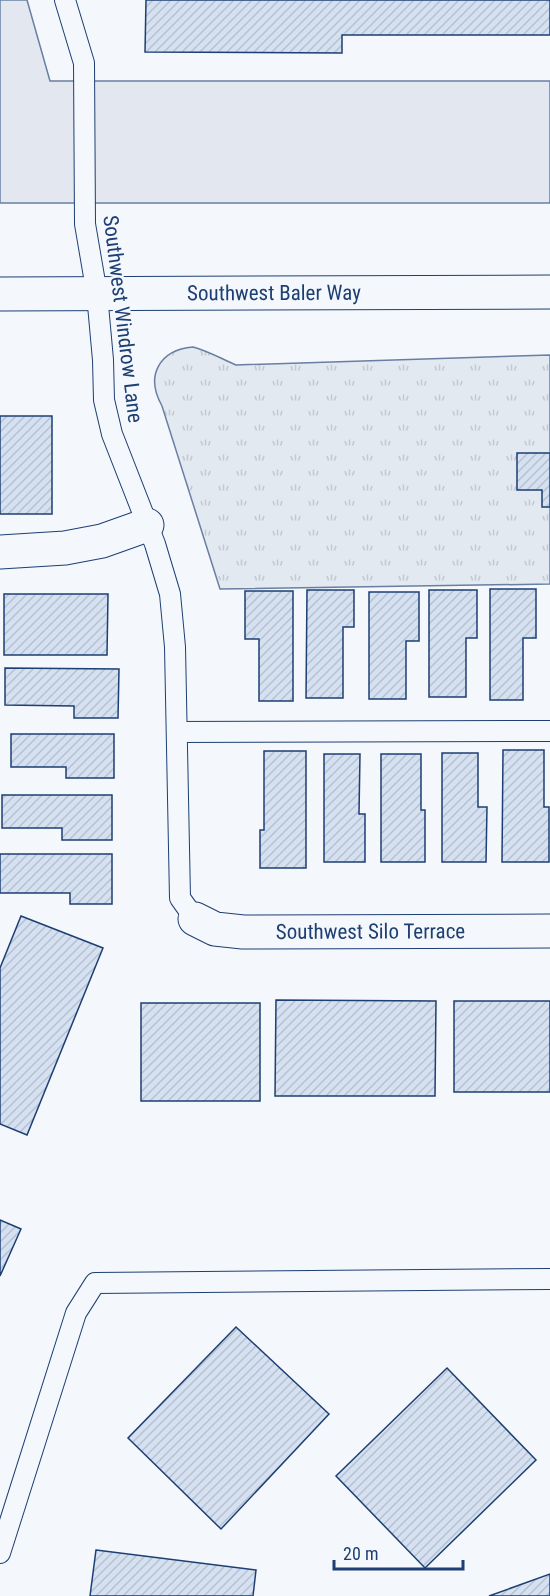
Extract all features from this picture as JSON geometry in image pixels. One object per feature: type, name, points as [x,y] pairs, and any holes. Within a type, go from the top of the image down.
[{"type":"street","name":"Southwest Baler Way","points":[[0,294],[550,292]]},
{"type":"street","points":[[0,552],[65,548],[102,541],[147,525]]},
{"type":"street","name":"Southwest Silo Terrace","points":[[195,919],[215,929],[243,932],[550,931]]},
{"type":"lane","name":"Southwest Windrow Lane","points":[[65,0],[84,63],[85,224],[97,294],[104,400],[112,434],[147,525],[170,594],[175,647],[180,898],[195,919]]},
{"type":"lane","points":[[177,732],[550,731]]},
{"type":"lane","points":[[0,1553],[76,1313],[95,1283],[550,1279]]},
{"type":"green space","points":[[193,347],[236,365],[550,355],[550,584],[220,589],[155,385],[158,366],[164,359],[171,353]]},
{"type":"shaded area","points":[[0,0],[27,0],[50,81],[550,81],[550,203],[0,203]]},
{"type":"building","points":[[146,0],[550,0],[550,35],[342,35],[342,53],[145,52]]},
{"type":"building","points":[[0,416],[52,416],[52,514],[0,514]]},
{"type":"building","points":[[517,453],[550,453],[550,507],[542,507],[542,490],[517,490]]},
{"type":"building","points":[[490,589],[536,589],[536,638],[523,638],[523,700],[490,700]]},
{"type":"building","points":[[307,590],[354,590],[354,627],[343,627],[343,698],[306,698]]},
{"type":"building","points":[[429,590],[477,590],[477,638],[466,638],[466,697],[429,697]]},
{"type":"building","points":[[245,591],[293,591],[293,701],[259,701],[259,639],[245,639]]},
{"type":"building","points":[[369,592],[419,592],[419,641],[406,641],[406,699],[369,699]]},
{"type":"building","points":[[4,594],[108,594],[107,655],[4,655]]},
{"type":"building","points":[[5,668],[119,669],[118,718],[74,718],[74,706],[5,705]]},
{"type":"building","points":[[11,734],[114,734],[114,778],[66,778],[66,767],[11,767]]},
{"type":"building","points":[[503,750],[544,750],[544,807],[549,807],[549,862],[502,862]]},
{"type":"building","points":[[264,751],[306,751],[306,868],[260,868],[260,830],[264,830]]},
{"type":"building","points":[[442,753],[478,753],[478,807],[487,807],[486,862],[442,862]]},
{"type":"building","points":[[324,754],[360,754],[359,814],[365,814],[365,862],[324,862]]},
{"type":"building","points":[[381,754],[421,754],[421,810],[425,810],[425,862],[381,862]]},
{"type":"building","points":[[2,795],[112,795],[112,840],[62,840],[62,828],[2,828]]},
{"type":"building","points":[[0,854],[112,854],[112,904],[70,904],[70,893],[0,893]]},
{"type":"building","points":[[21,916],[103,948],[27,1135],[0,1124],[0,968]]},
{"type":"building","points":[[276,1000],[436,1001],[435,1096],[275,1096]]},
{"type":"building","points":[[454,1001],[550,1001],[550,1092],[454,1092]]},
{"type":"building","points":[[141,1003],[260,1003],[260,1101],[141,1101]]},
{"type":"building","points":[[0,1220],[21,1229],[0,1276]]},
{"type":"building","points":[[236,1327],[329,1414],[221,1529],[128,1438]]},
{"type":"building","points":[[447,1368],[536,1460],[425,1568],[336,1476]]},
{"type":"building","points":[[96,1550],[256,1570],[253,1596],[90,1596]]},
{"type":"building","points":[[550,1574],[550,1596],[489,1596]]}]
